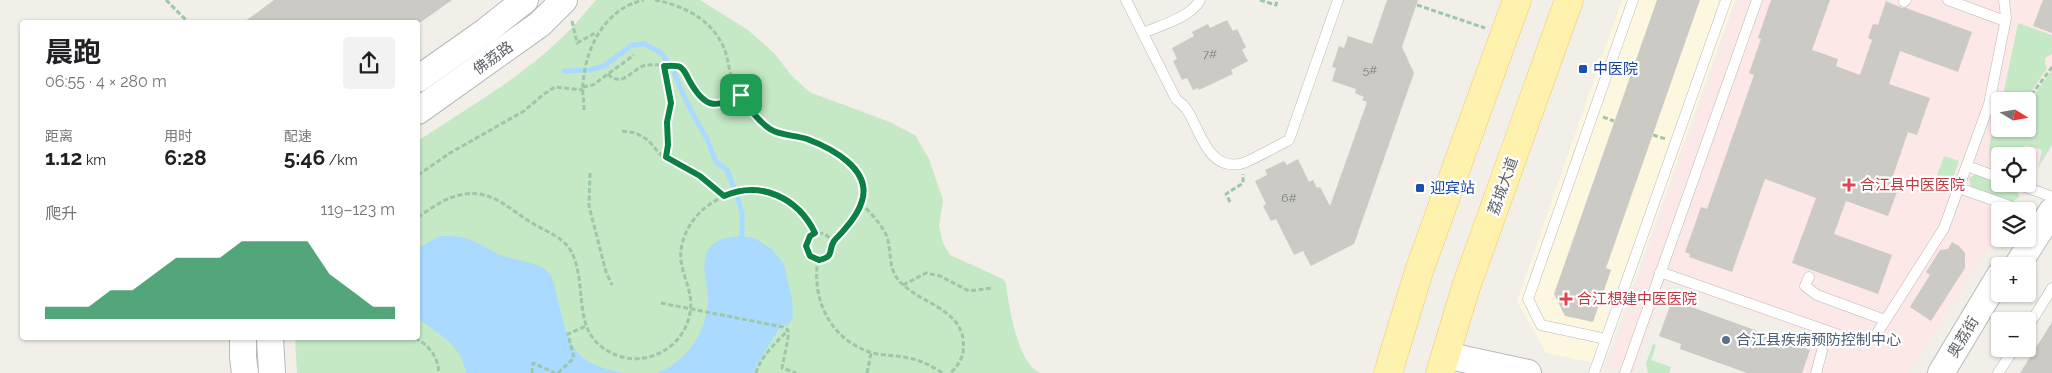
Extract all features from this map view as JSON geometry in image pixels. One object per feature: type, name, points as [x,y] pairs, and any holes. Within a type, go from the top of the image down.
[{"type":"main road","points":[[1388,373],[1419,271],[1517,0]]},
{"type":"main road","name":"荔城大道","points":[[1444,368],[1469,278],[1569,0]]},
{"type":"street","name":"佛荔路","points":[[420,78],[486,31],[525,0]]},
{"type":"street","name":"佛荔路","points":[[420,110],[540,24],[568,10]]},
{"type":"street","points":[[2020,257],[2038,210]]},
{"type":"street","name":"奥荔街","points":[[1941,373],[1991,290]]},
{"type":"street","name":"奥荔街","points":[[1952,373],[1995,302]]},
{"type":"street","points":[[243,340],[245,373]]},
{"type":"street","points":[[270,340],[272,373]]},
{"type":"street","points":[[1444,368],[1528,373]]},
{"type":"lane","points":[[1126,0],[1176,98],[1187,110],[1207,150],[1215,158],[1227,163],[1240,164],[1289,140],[1338,0]]},
{"type":"lane","points":[[1143,33],[1196,8],[1200,0]]},
{"type":"lane","points":[[1606,339],[1541,325],[1528,299],[1633,0]]},
{"type":"lane","points":[[1594,373],[1726,0]]},
{"type":"lane","points":[[1625,373],[1757,0]]},
{"type":"lane","points":[[1948,0],[2005,21]]},
{"type":"lane","points":[[1660,272],[1856,341],[1862,342],[1872,338],[1944,228],[1989,104],[2005,21],[2006,10],[2004,0]]},
{"type":"lane","points":[[1967,166],[1991,175]]},
{"type":"lane","points":[[1959,188],[2038,210]]},
{"type":"lane","points":[[2023,192],[2038,210]]},
{"type":"lane","points":[[1809,277],[1805,286],[1817,295],[1885,320]]},
{"type":"lane","points":[[2036,314],[2052,288]]},
{"type":"lane","points":[[1816,373],[1822,351]]},
{"type":"lane","points":[[1998,373],[2009,357]]},
{"type":"path","points":[[166,0],[186,20]]},
{"type":"path","points":[[584,110],[583,87],[594,38],[612,16],[630,3],[644,0]]},
{"type":"path","points":[[656,0],[675,4],[697,15],[712,27],[724,49],[732,78],[748,108],[770,129],[806,139],[828,149],[845,159],[859,175],[864,188],[861,203],[856,215],[833,243],[831,252],[828,256],[818,259],[810,256],[806,246],[810,236],[815,233],[826,234],[833,243]]},
{"type":"path","points":[[1260,0],[1276,5],[1278,0]]},
{"type":"path","points":[[1417,5],[1504,35]]},
{"type":"path","points":[[568,10],[577,43],[600,31]]},
{"type":"path","points":[[420,174],[492,128],[524,111],[555,87],[593,85],[634,55]]},
{"type":"path","points":[[608,74],[616,78],[627,77],[645,65],[680,67],[695,90],[704,101],[711,105],[723,104],[741,95]]},
{"type":"path","points":[[664,66],[671,103],[667,122],[668,140],[666,157]]},
{"type":"path","points":[[2034,92],[2052,67]]},
{"type":"path","points":[[622,131],[636,133],[648,140],[666,157],[700,176],[724,196]]},
{"type":"path","points":[[1230,202],[1226,194],[1243,183],[1244,177],[1240,164]]},
{"type":"path","points":[[590,173],[589,206],[606,272],[612,285]]},
{"type":"path","points":[[420,216],[449,198],[466,194],[481,194],[495,198],[531,223],[560,239],[574,256],[582,315],[586,326],[597,342],[615,354],[630,358],[646,358],[666,350],[675,342],[687,324],[692,309],[690,291],[681,253],[684,238],[700,213],[708,205],[724,196],[740,191],[752,190],[775,194],[786,199],[803,214],[815,233]]},
{"type":"path","points":[[861,203],[878,222],[887,236],[894,274],[903,285],[953,318],[962,333],[965,351],[959,364],[951,373]]},
{"type":"path","points":[[818,259],[816,283],[821,305],[826,316],[842,336],[852,344],[871,353],[924,362],[943,373]]},
{"type":"path","points":[[903,285],[926,273],[940,276],[969,291],[992,288]]},
{"type":"path","points":[[662,303],[783,327],[788,330]]},
{"type":"path","points":[[532,373],[534,363],[557,373],[574,358],[568,334],[586,326]]},
{"type":"path","points":[[756,373],[769,351],[788,330]]},
{"type":"path","points":[[788,330],[782,368],[796,373]]},
{"type":"path","points":[[420,340],[434,354],[439,373]]},
{"type":"path","points":[[867,373],[871,353]]},
{"type":"shaded area","points":[[1622,0],[1735,0],[1604,365],[1546,353],[1517,301]]},
{"type":"shaded area","name":"合江县中医医院","points":[[1737,0],[2052,0],[2052,145],[2036,170],[2036,147],[1991,147],[1991,192],[2022,192],[2016,202],[1991,202],[1991,242],[1908,373],[1791,373],[1806,332],[1667,282],[1634,373],[1606,369]]},
{"type":"green space","points":[[596,0],[700,0],[748,30],[774,53],[791,75],[809,92],[890,122],[915,135],[929,159],[943,200],[939,226],[943,243],[950,255],[1003,279],[1006,284],[1009,306],[1020,346],[1025,358],[1040,373],[297,373],[295,340],[420,340],[420,140],[524,70],[577,22]]},
{"type":"green space","points":[[2018,23],[2052,35],[2052,54],[2045,58],[2047,68],[2031,92],[2004,92]]},
{"type":"green space","points":[[2052,70],[2052,145],[2038,168],[2042,150],[2036,147],[2025,145],[2024,147],[1991,147],[1991,156],[1989,148],[1991,138],[2036,138],[2036,93]]},
{"type":"green space","points":[[1944,156],[1959,161],[1950,186],[1935,181]]},
{"type":"green space","points":[[1976,174],[1991,179],[1991,192],[2018,192],[2019,197],[2012,202],[1971,187],[1969,178]]},
{"type":"green space","points":[[1653,344],[1656,345],[1651,360],[1671,367],[1669,373],[1648,373],[1646,363]]},
{"type":"water","points":[[440,236],[467,238],[501,255],[541,266],[550,275],[553,282],[565,328],[569,340],[575,349],[593,364],[624,373],[466,373],[459,354],[454,347],[420,320],[420,247]]},
{"type":"water","points":[[739,236],[754,238],[772,249],[784,264],[792,300],[793,317],[788,326],[782,324],[757,364],[754,373],[656,373],[685,355],[703,326],[708,303],[704,270],[706,255],[710,248],[718,241]]},
{"type":"building","points":[[274,0],[452,0],[421,22],[420,20],[247,20]]},
{"type":"building","points":[[1387,0],[1418,0],[1402,47],[1414,73],[1354,244],[1311,266],[1303,251],[1294,255],[1276,219],[1271,221],[1263,206],[1266,204],[1255,181],[1267,175],[1265,170],[1284,161],[1287,165],[1298,159],[1309,182],[1313,180],[1317,188],[1320,187],[1330,206],[1367,102],[1362,100],[1364,97],[1355,93],[1356,89],[1332,81],[1336,68],[1332,67],[1339,46],[1344,48],[1348,36],[1372,44]]},
{"type":"building","points":[[1657,0],[1700,0],[1606,268],[1611,270],[1593,322],[1565,316],[1554,294]]},
{"type":"building","points":[[1771,0],[1830,0],[1812,50],[1838,59],[1836,66],[1860,75],[1872,40],[1868,38],[1873,24],[1878,25],[1886,1],[1972,32],[1958,72],[1900,51],[1889,84],[1930,98],[1917,135],[1908,132],[1893,176],[1902,179],[1888,216],[1846,201],[1834,234],[1892,255],[1878,294],[1792,263],[1816,198],[1765,179],[1732,272],[1689,257],[1690,254],[1685,252],[1701,207],[1707,209],[1754,75],[1749,73],[1761,39],[1758,38]]},
{"type":"building","points":[[2043,0],[2052,0],[2052,33],[2033,26]]},
{"type":"building","points":[[1227,20],[1233,31],[1237,29],[1246,47],[1242,50],[1248,61],[1231,70],[1233,74],[1199,90],[1198,88],[1193,90],[1187,78],[1182,80],[1173,61],[1177,59],[1172,48],[1194,36],[1192,32],[1208,24],[1210,28]]},
{"type":"building","points":[[1952,242],[1965,253],[1965,268],[1931,321],[1910,307],[1930,275],[1926,272],[1940,250],[1948,249]]},
{"type":"building","name":"合江县疾病预防控制中心","points":[[1672,300],[1810,350],[1802,373],[1747,373],[1680,349],[1681,344],[1659,336]]},
{"type":"building","points":[[2052,322],[2052,373],[2020,373],[2030,357],[2036,357],[2036,348]]},
{"type":"waterway","points":[[564,71],[590,70],[604,66],[632,45],[645,44],[661,53],[671,66],[688,105],[707,139],[716,162],[727,170],[734,188]]},
{"type":"waterway","points":[[737,195],[742,213],[742,236]]},
{"type":"place","name":"中医院","points":[[1583,69]]},
{"type":"place","name":"合江县中医医院","points":[[1849,185]]},
{"type":"place","name":"迎宾站","points":[[1420,188]]},
{"type":"place","name":"合江想建中医医院","points":[[1566,299]]},
{"type":"place","name":"合江县疾病预防控制中心","points":[[1726,340]]},
{"type":"route","points":[[664,66],[680,67],[695,90],[704,101],[711,105],[729,102],[741,95],[748,108],[770,129],[806,139],[828,149],[845,159],[859,175],[864,188],[863,200],[856,215],[833,243],[831,252],[824,259],[814,259],[810,256],[806,246],[807,240],[815,233],[803,214],[786,199],[764,191],[752,190],[740,191],[724,196],[700,176],[666,157],[669,135],[667,122],[670,116],[671,103],[669,84],[664,66]]}]
